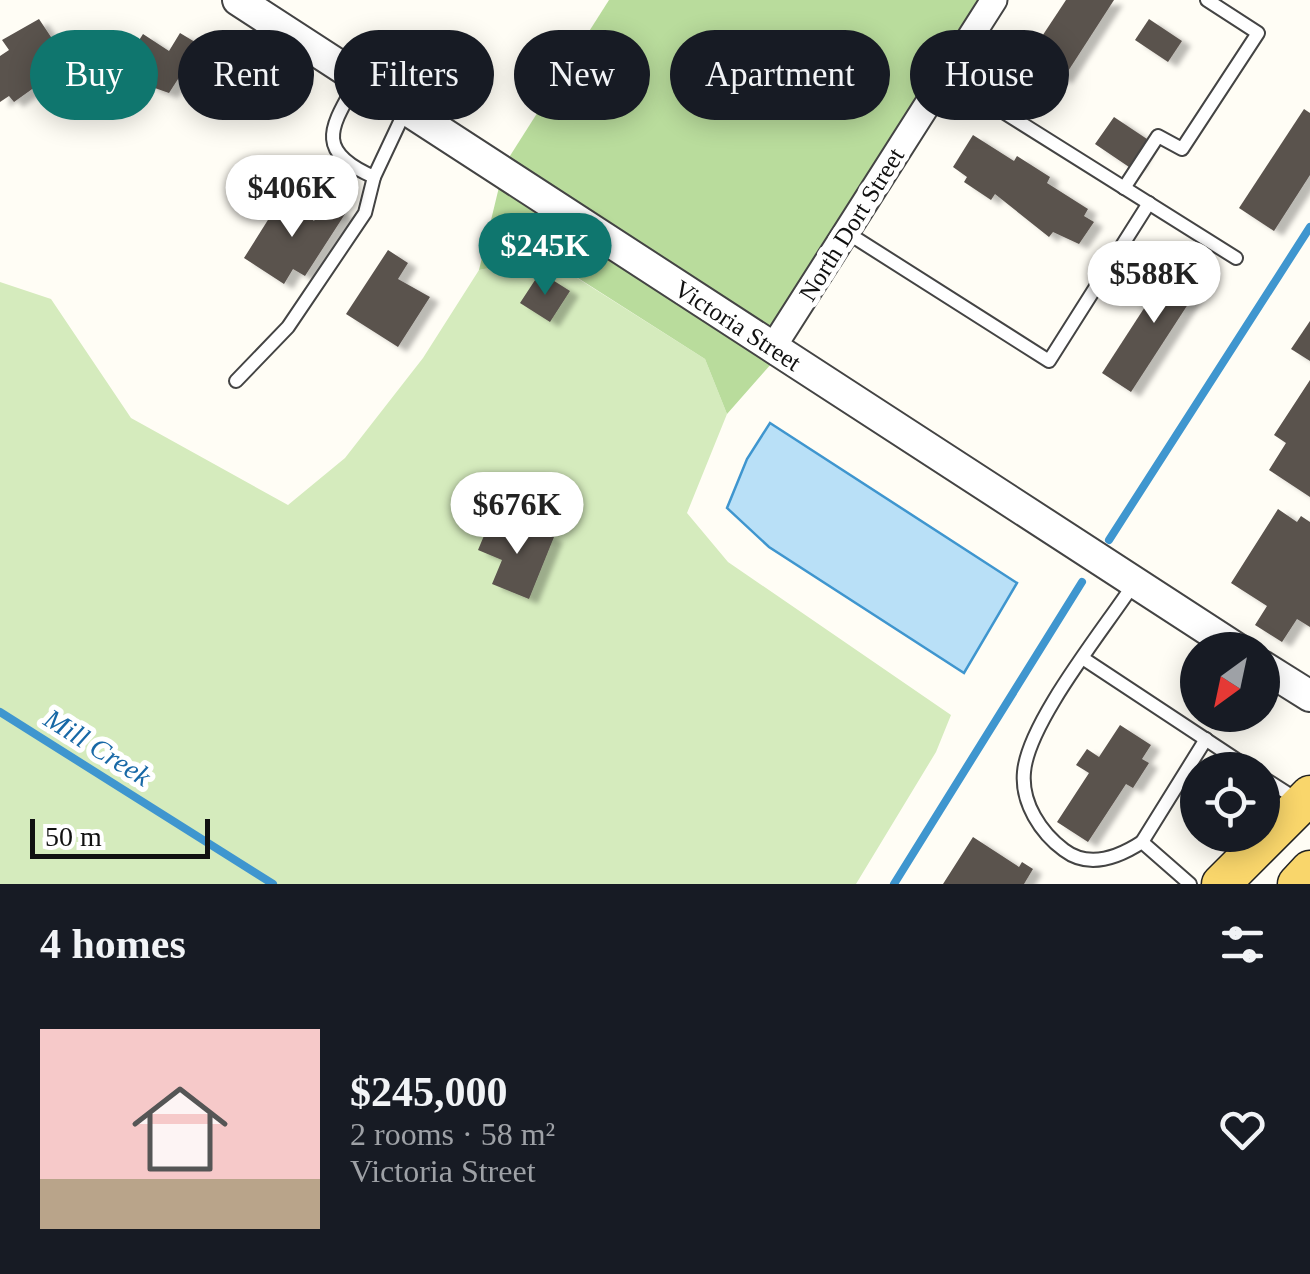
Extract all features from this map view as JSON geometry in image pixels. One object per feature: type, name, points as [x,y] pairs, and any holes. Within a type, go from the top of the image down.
[{"type":"main road","points":[[1220,884],[1306,799]]},
{"type":"main road","points":[[1297,884],[1310,870]]},
{"type":"street","name":"Victoria Street","points":[[238,0],[334,62]]},
{"type":"street","name":"North Dort Street","points":[[975,30],[994,0]]},
{"type":"street","name":"Victoria Street","points":[[423,120],[1211,632]]},
{"type":"street","name":"North Dort Street","points":[[773,347],[918,120]]},
{"type":"street","points":[[1280,677],[1310,696]]},
{"type":"lane","points":[[1124,188],[1158,136],[1182,150],[1258,33],[1207,0]]},
{"type":"lane","points":[[336,120],[335,149],[344,164],[374,177]]},
{"type":"lane","points":[[236,381],[288,327],[364,213],[374,177],[401,120]]},
{"type":"lane","points":[[1016,120],[1236,258]]},
{"type":"lane","points":[[846,232],[1049,361],[1150,203]]},
{"type":"lane","points":[[1135,582],[1032,737],[1023,776],[1034,818],[1046,836],[1071,855],[1108,858],[1142,842],[1206,739]]},
{"type":"lane","points":[[1084,659],[1225,752]]},
{"type":"lane","points":[[1280,786],[1306,799]]},
{"type":"lane","points":[[1142,842],[1190,884]]},
{"type":"green space","points":[[609,0],[979,0],[960,30],[910,30],[910,108],[770,328],[508,159],[533,120],[650,120],[650,30],[590,30]]},
{"type":"green space","points":[[499,187],[772,363],[727,414],[705,359],[545,257],[479,270]]},
{"type":"green space","points":[[544,257],[705,359],[727,414],[687,513],[728,562],[951,715],[936,752],[856,884],[0,884],[0,282],[51,299],[131,418],[288,505],[345,458],[423,358],[479,270]]},
{"type":"water","points":[[770,423],[1017,583],[964,673],[769,547],[727,508],[747,459]]},
{"type":"building","points":[[1066,0],[1114,0],[1069,70],[1069,30],[1046,30]]},
{"type":"building","points":[[39,19],[46,30],[30,30],[30,91],[14,102],[9,96],[0,102],[0,56],[9,50],[2,40]]},
{"type":"building","points":[[1149,19],[1182,41],[1168,62],[1135,40]]},
{"type":"building","points":[[178,36],[178,79],[169,93],[158,89],[158,44],[169,51]]},
{"type":"building","points":[[1304,109],[1310,113],[1310,175],[1274,231],[1239,208]]},
{"type":"building","points":[[1114,117],[1147,139],[1136,165],[1132,162],[1129,167],[1095,144]]},
{"type":"building","points":[[973,135],[1014,161],[1017,156],[1050,177],[1047,183],[1088,209],[1084,216],[1094,222],[1079,244],[1053,232],[1049,237],[995,194],[991,200],[964,182],[967,177],[953,167]]},
{"type":"building","points":[[283,196],[314,221],[326,202],[345,214],[305,276],[293,269],[284,284],[244,258]]},
{"type":"building","points":[[388,250],[408,263],[398,279],[430,297],[398,347],[346,314]]},
{"type":"building","points":[[1176,259],[1205,278],[1131,392],[1102,373]]},
{"type":"building","points":[[537,277],[548,285],[551,279],[570,291],[550,322],[520,303]]},
{"type":"building","points":[[1310,321],[1310,361],[1291,349]]},
{"type":"building","points":[[1310,380],[1310,497],[1269,470],[1286,443],[1274,435]]},
{"type":"building","points":[[1278,509],[1297,522],[1301,516],[1310,522],[1310,627],[1297,619],[1282,642],[1280,632],[1266,632],[1255,625],[1267,606],[1231,583]]},
{"type":"building","points":[[516,522],[554,537],[529,599],[492,584],[502,560],[478,550],[488,526],[511,535]]},
{"type":"building","points":[[1120,725],[1151,745],[1142,759],[1149,763],[1133,788],[1126,784],[1088,842],[1057,822],[1089,773],[1076,765],[1087,749],[1099,757]]},
{"type":"building","points":[[973,837],[1019,867],[1022,862],[1033,869],[1024,884],[943,884]]},
{"type":"waterway","points":[[1109,540],[1310,227]]},
{"type":"waterway","points":[[894,884],[1082,582]]},
{"type":"waterway","name":"Mill Creek","points":[[0,712],[273,884]]}]
